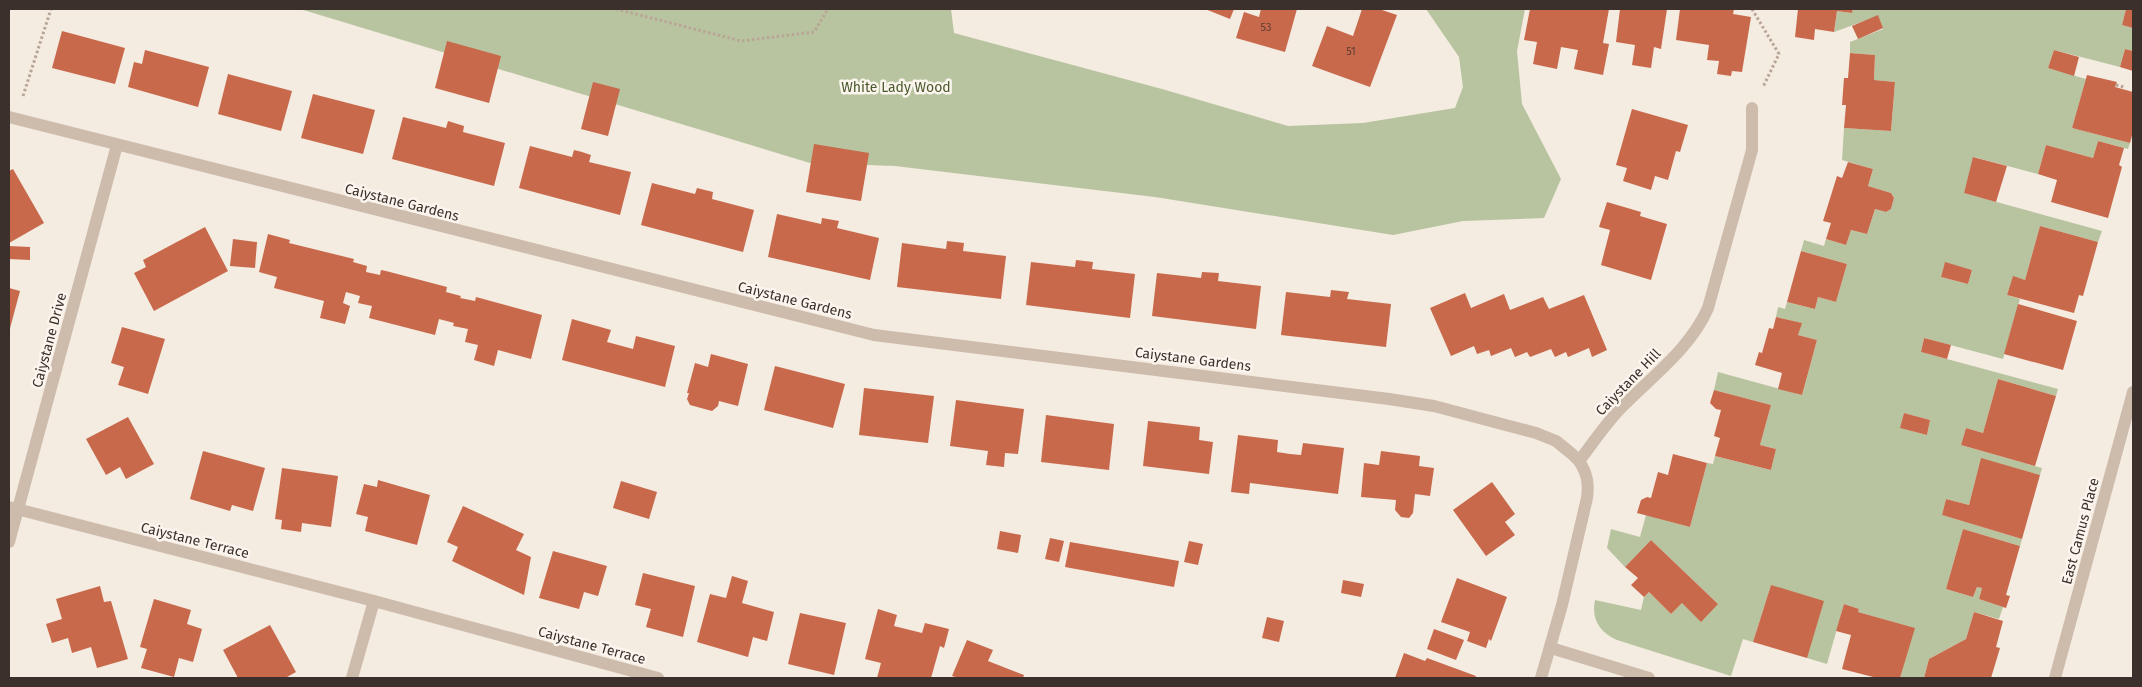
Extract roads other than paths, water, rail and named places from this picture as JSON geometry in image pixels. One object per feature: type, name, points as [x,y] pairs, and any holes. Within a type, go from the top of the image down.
[{"type":"street","name":"Caiystane Hill","points":[[1578,461],[1612,418],[1686,344],[1702,322],[1708,308],[1752,150],[1752,108]]},
{"type":"street","name":"Caiystane Gardens","points":[[12,118],[874,335],[1389,398],[1434,406],[1536,433],[1556,441],[1578,461]]},
{"type":"street","name":"Caiystane Drive","points":[[9,542],[13,508],[117,145]]},
{"type":"street","name":"East Camus Place","points":[[2055,678],[2133,392]]},
{"type":"street","points":[[1541,678],[1551,648],[1588,486],[1587,476],[1578,461]]},
{"type":"street","name":"Caiystane Terrace","points":[[13,508],[374,601],[658,678]]},
{"type":"street","points":[[352,678],[374,601]]},
{"type":"street","points":[[1551,648],[1649,678]]},
{"type":"park label","name":"White Lady Wood","points":[[896,87]]}]
